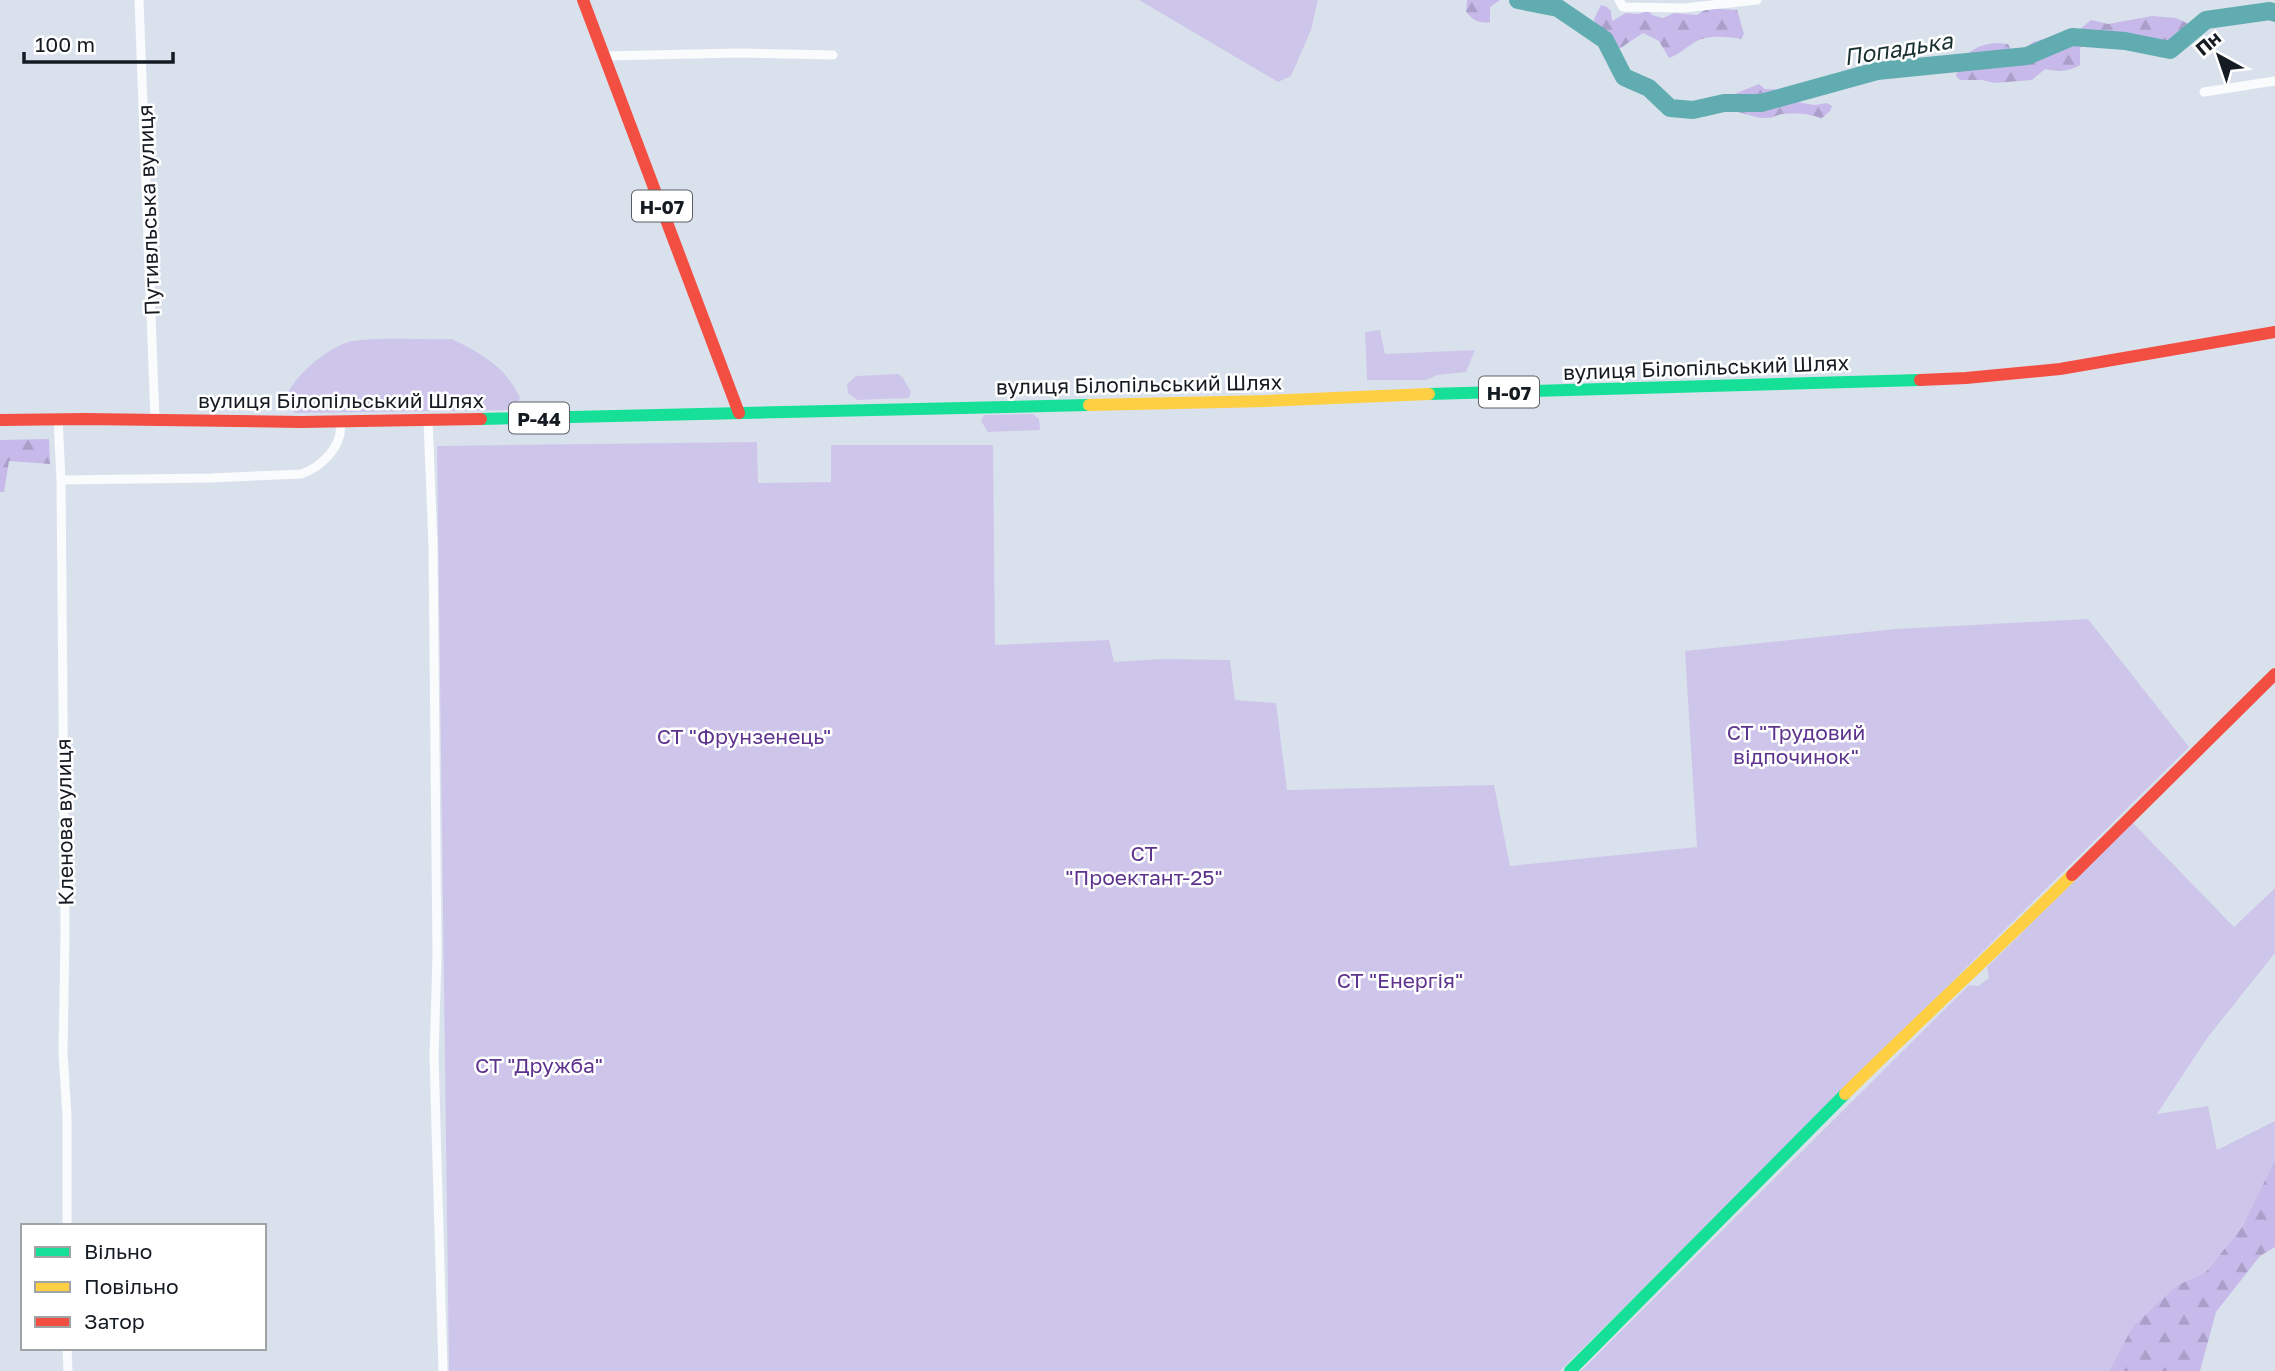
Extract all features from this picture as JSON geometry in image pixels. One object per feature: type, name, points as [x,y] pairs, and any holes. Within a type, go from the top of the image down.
[{"type":"main road","name":"Н-07","points":[[583,0],[738,413]]},
{"type":"main road","name":"вулиця Білопільський Шлях","points":[[0,420],[58,418],[340,422],[1267,401],[1966,378],[2060,369],[2275,332]]},
{"type":"main road","points":[[1570,1371],[1817,1122],[1975,971],[2275,674]]},
{"type":"street","name":"Путивльська вулиця","points":[[139,0],[155,420]]},
{"type":"street","points":[[1621,3],[1685,8],[1757,0]]},
{"type":"street","points":[[605,56],[725,53],[833,55]]},
{"type":"street","points":[[2204,92],[2275,81]]},
{"type":"street","name":"Кленова вулиця","points":[[58,418],[61,480],[65,935],[63,1054],[67,1116],[67,1224]]},
{"type":"street","points":[[428,420],[433,546],[437,943],[434,1056],[443,1371]]},
{"type":"street","points":[[61,480],[302,474],[314,470],[337,444],[340,422]]},
{"type":"street","points":[[68,1350],[68,1371]]},
{"type":"green space","points":[[1139,0],[1318,0],[1311,30],[1291,76],[1278,82]]},
{"type":"green space","points":[[1467,0],[1500,0],[1490,7],[1490,22],[1483,22],[1476,21],[1466,12]]},
{"type":"green space","points":[[1601,5],[1611,11],[1612,21],[1626,13],[1648,11],[1663,18],[1674,13],[1697,15],[1708,8],[1737,10],[1744,34],[1741,39],[1704,38],[1669,58],[1659,41],[1643,33],[1610,55],[1600,41],[1594,19]]},
{"type":"green space","points":[[2152,16],[2176,18],[2187,23],[2189,28],[2172,39],[2151,42],[2108,36],[2099,39],[2095,45],[2084,45],[2080,48],[2080,65],[2063,71],[2045,69],[2032,80],[1994,83],[1960,80],[1956,76],[1968,53],[1982,46],[2008,44],[2011,49],[2007,59],[2012,63],[2021,61],[2033,42],[2080,29],[2091,20],[2108,24]]},
{"type":"green space","points":[[1759,84],[1765,89],[1783,90],[1796,102],[1815,105],[1827,103],[1832,106],[1821,119],[1797,114],[1762,118],[1729,111],[1706,116],[1692,115],[1692,107],[1709,97],[1727,97]]},
{"type":"green space","points":[[1380,330],[1385,354],[1475,350],[1466,372],[1437,375],[1426,380],[1367,380],[1365,332]]},
{"type":"green space","points":[[376,339],[452,339],[500,369],[520,398],[516,407],[510,410],[295,413],[286,406],[287,397],[300,376],[321,357],[344,344]]},
{"type":"green space","points":[[898,374],[911,392],[909,398],[857,400],[848,393],[847,384],[856,376]]},
{"type":"green space","points":[[1033,414],[1039,419],[1040,430],[988,432],[981,421],[984,415]]},
{"type":"green space","points":[[49,439],[50,464],[9,461],[4,492],[0,492],[0,440]]},
{"type":"green space","points":[[757,442],[758,483],[831,482],[831,445],[993,445],[995,645],[1109,640],[1114,662],[1162,659],[1230,660],[1235,700],[1276,703],[1287,790],[1494,785],[1510,866],[1697,847],[1685,651],[1896,629],[2088,619],[2189,747],[1560,1371],[449,1371],[437,446]]},
{"type":"green space","points":[[2133,823],[2234,927],[2275,888],[2275,953],[2208,1037],[2157,1114],[2208,1106],[2217,1150],[2275,1121],[2275,1160],[2242,1227],[2206,1272],[2176,1286],[2133,1326],[2109,1371],[1581,1371],[1969,985],[1978,986],[1989,978],[1987,967]]},
{"type":"green space","points":[[2275,1160],[2275,1247],[2260,1256],[2216,1312],[2200,1371],[2109,1371],[2133,1326],[2176,1286],[2206,1272],[2242,1227]]},
{"type":"waterway","name":"Попадька","points":[[1518,0],[1558,8],[1605,40],[1624,77],[1649,88],[1670,108],[1693,110],[1724,103],[1761,103],[1877,71],[2027,56],[2072,37],[2125,41],[2170,50],[2206,20],[2270,11],[2275,13]]},
{"type":"traffic: fast","points":[[1429,394],[1920,380]]},
{"type":"traffic: fast","points":[[481,419],[1089,405]]},
{"type":"traffic: fast","points":[[1570,1371],[1845,1094]]},
{"type":"traffic: slow","points":[[1089,405],[1429,394]]},
{"type":"traffic: slow","points":[[1845,1094],[2072,875]]},
{"type":"traffic: jam","points":[[583,0],[739,413]]},
{"type":"traffic: jam","points":[[1920,380],[2060,369],[2275,332]]},
{"type":"traffic: jam","points":[[0,420],[301,422],[481,419]]},
{"type":"traffic: jam","points":[[2072,875],[2275,674]]},
{"type":"park label","name":"СТ \"Фрунзенець\"","points":[[744,736]]},
{"type":"park label","name":"СТ \"Трудовий відпочинок\"","points":[[1796,744]]},
{"type":"park label","name":"СТ \"Проектант-25\"","points":[[1144,865]]},
{"type":"park label","name":"СТ \"Енергія\"","points":[[1400,980]]},
{"type":"park label","name":"СТ \"Дружба\"","points":[[539,1065]]}]
